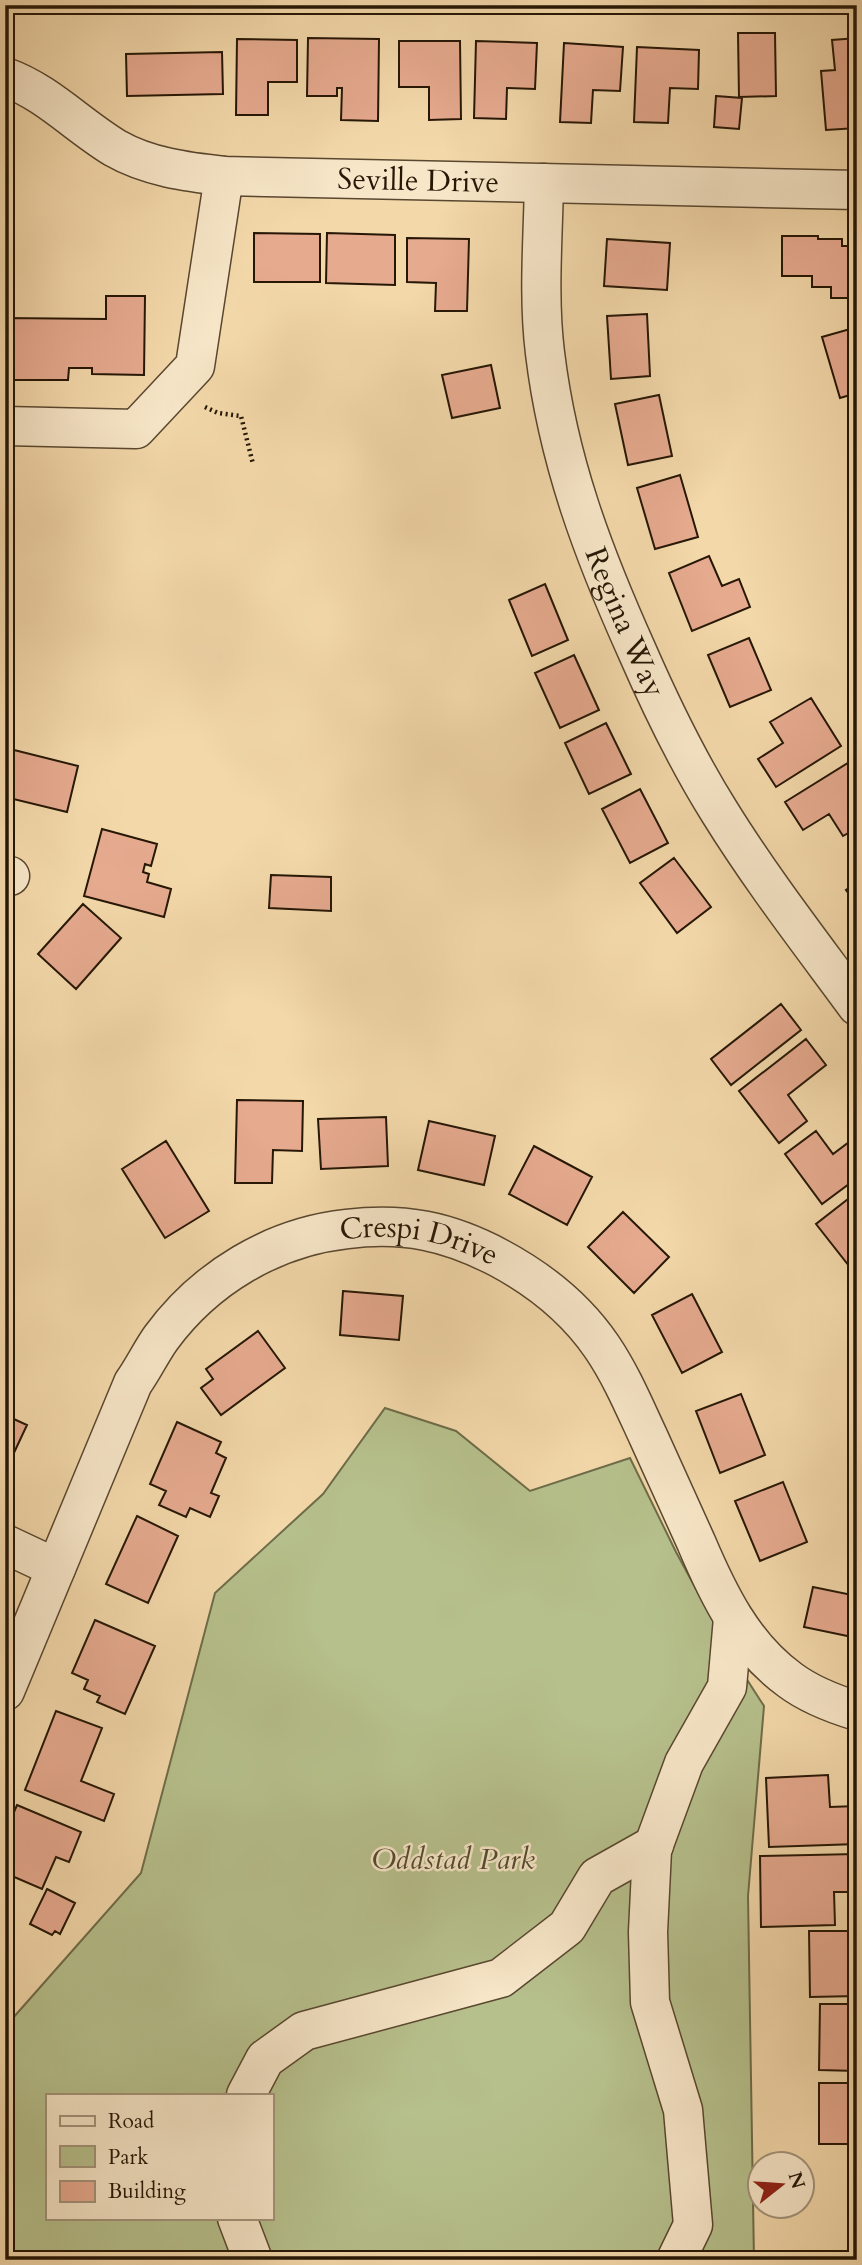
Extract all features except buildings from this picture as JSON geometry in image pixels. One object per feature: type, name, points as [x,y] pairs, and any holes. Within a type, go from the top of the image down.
[{"type":"street","name":"Seville Drive","points":[[5,77],[53,101],[115,148],[149,163],[187,172],[225,176],[857,190]]},
{"type":"street","points":[[5,426],[136,429],[195,366],[225,176]]},
{"type":"street","name":"Regina Way","points":[[544,183],[542,287],[545,351],[554,410],[569,477],[591,541],[645,671],[718,810],[765,882],[857,1006]]},
{"type":"street","name":"Crespi Drive","points":[[5,1691],[133,1383],[162,1338],[197,1298],[234,1268],[276,1246],[325,1231],[380,1225],[428,1230],[475,1245],[522,1270],[565,1303],[602,1346],[629,1394],[712,1580],[733,1618],[758,1652],[790,1681],[833,1704],[857,1711]]},
{"type":"street","points":[[5,1544],[56,1568]]},
{"type":"street","points":[[676,2260],[693,2225],[683,2110],[650,2002],[648,1932],[654,1845],[684,1763],[727,1687],[733,1618]]},
{"type":"street","points":[[247,2094],[265,2059],[304,2031],[501,1978],[567,1927],[597,1877],[654,1845]]},
{"type":"street","points":[[238,2220],[253,2260]]},
{"type":"path","points":[[177,385],[194,401],[218,413],[241,416],[253,464]]},
{"type":"green space","name":"Oddstad Park","points":[[385,1408],[456,1431],[530,1491],[630,1458],[676,1552],[735,1661],[764,1706],[748,1896],[752,2150],[746,2150],[746,2220],[753,2220],[754,2260],[5,2260],[5,2027],[141,1873],[215,1593],[323,1494]]}]
